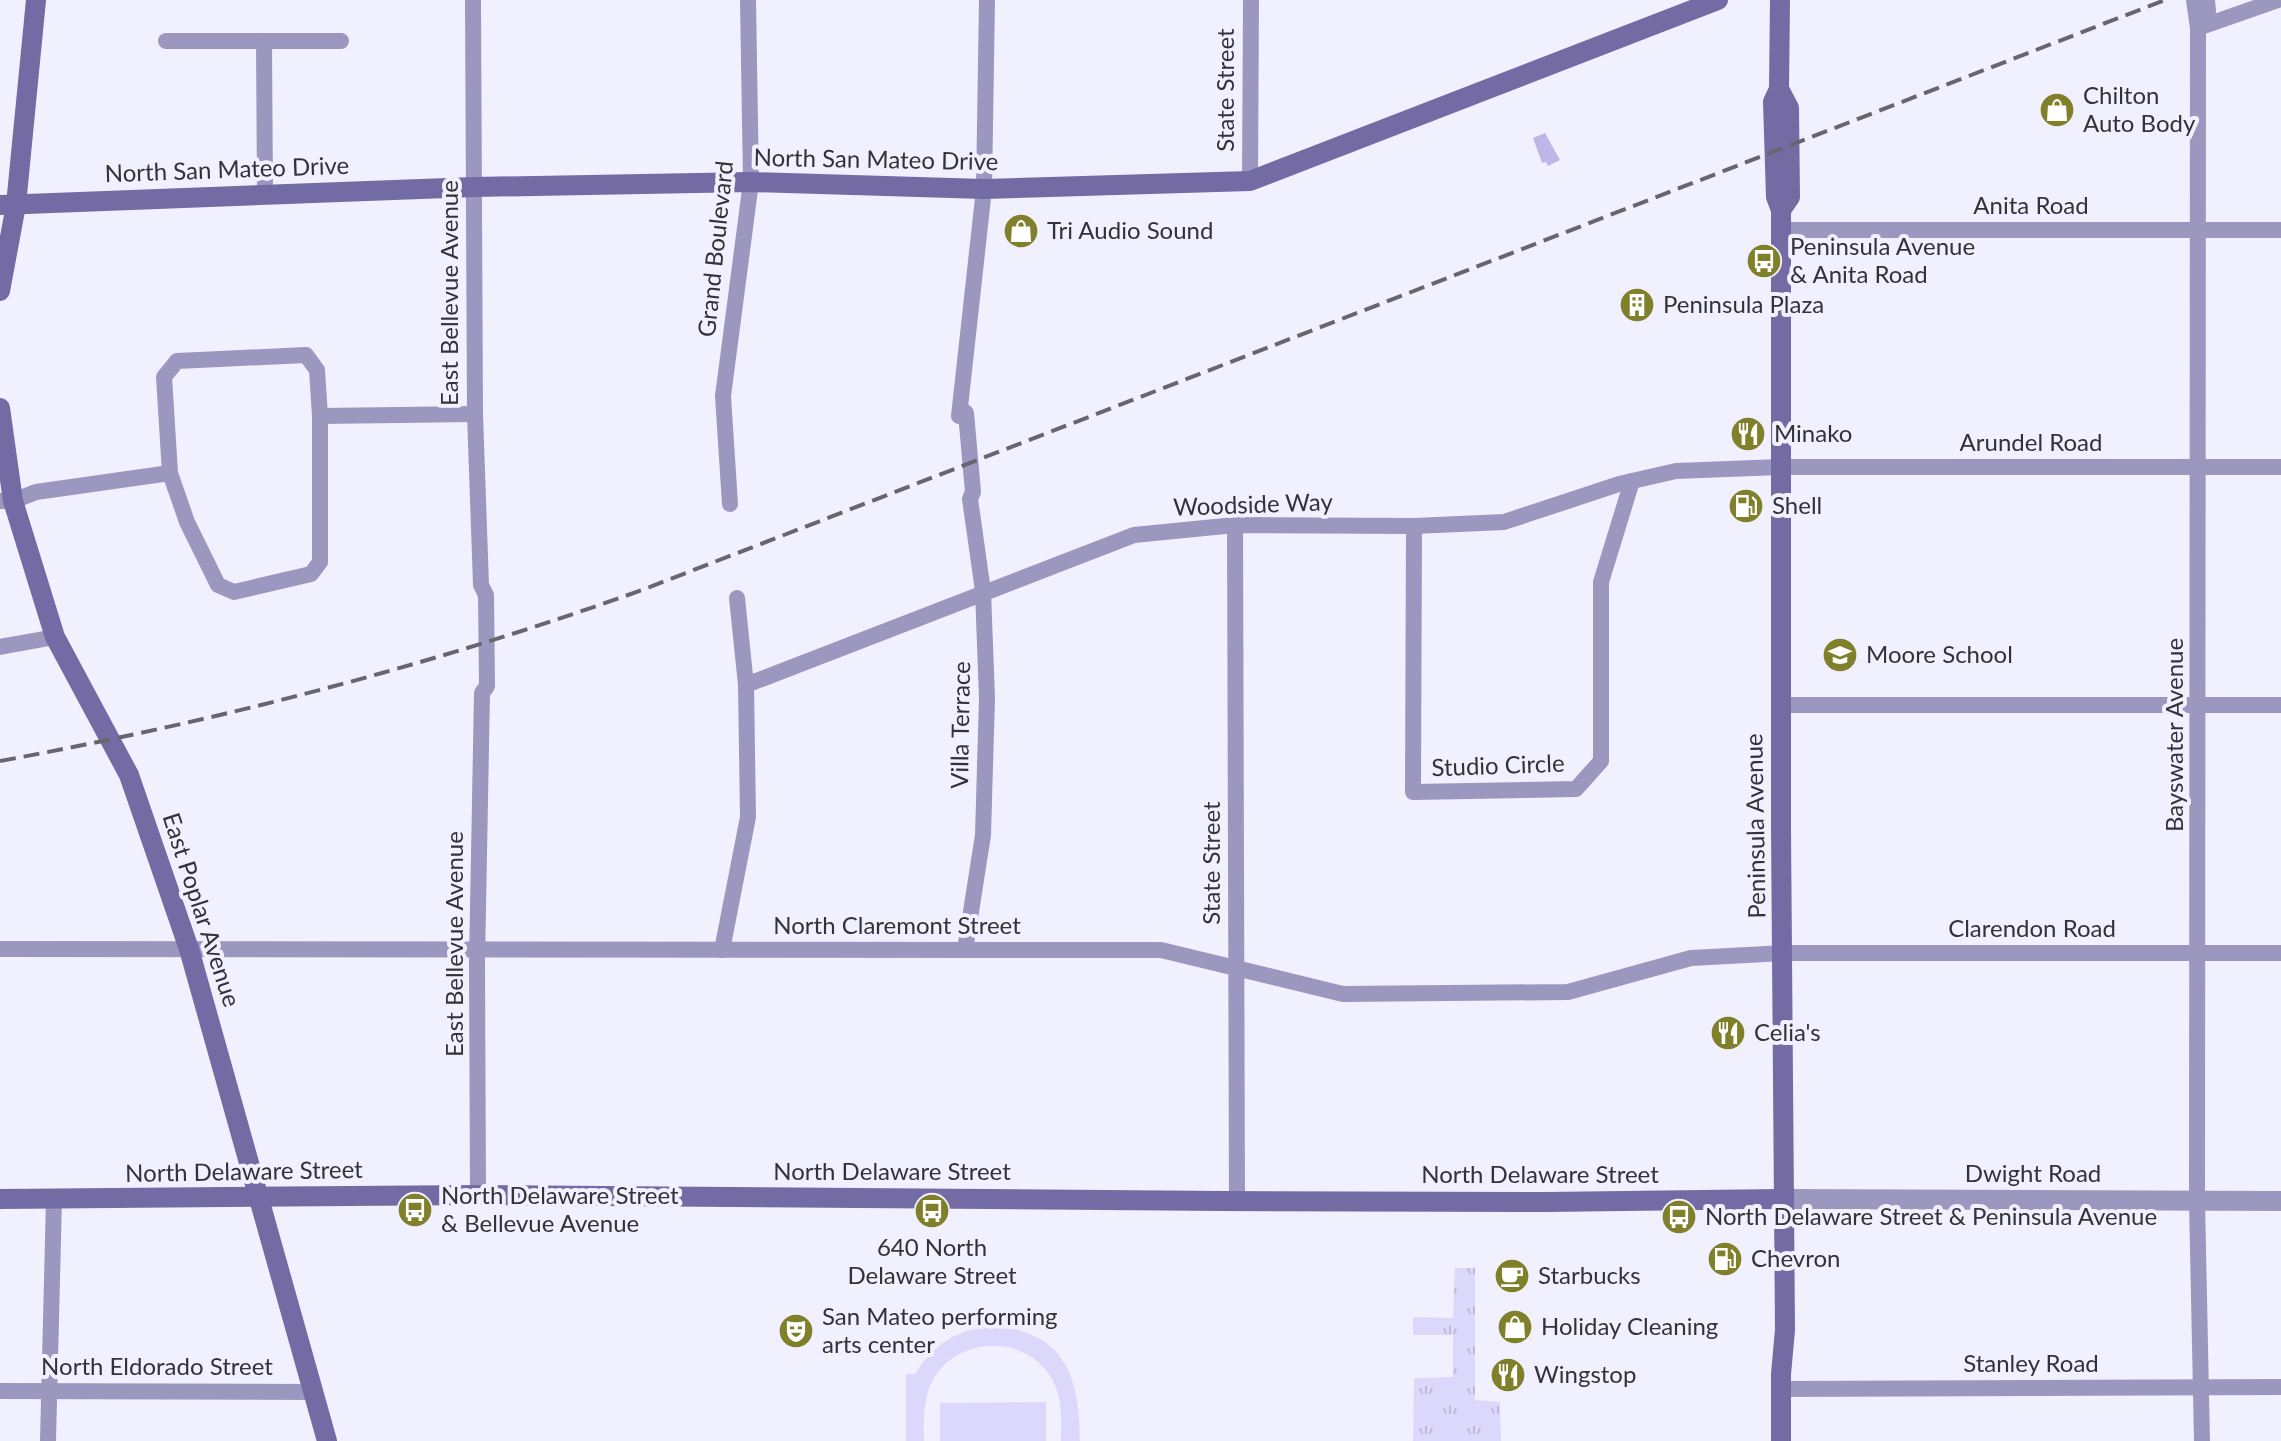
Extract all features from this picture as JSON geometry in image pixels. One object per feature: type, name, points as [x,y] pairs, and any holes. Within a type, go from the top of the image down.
[{"type":"main road","points":[[0,291],[8,205],[36,0]]},
{"type":"main road","name":"North San Mateo Drive","points":[[8,205],[474,187],[751,182],[984,189],[1250,181],[1718,0]]},
{"type":"main road","name":"Peninsula Avenue","points":[[1780,0],[1779,89],[1789,108],[1790,197],[1781,220],[1785,1330],[1781,1441]]},
{"type":"main road","name":"East Poplar Avenue","points":[[0,408],[7,501],[55,637],[129,775],[189,949],[327,1441]]},
{"type":"main road","name":"North Delaware Street","points":[[0,1199],[478,1195],[1546,1202],[1784,1199]]},
{"type":"street","name":"East Bellevue Avenue","points":[[473,0],[475,414],[481,585],[486,595],[487,686],[482,693],[477,949],[478,1195]]},
{"type":"street","name":"Grand Boulevard","points":[[730,504],[723,396],[751,182],[748,0]]},
{"type":"street","name":"Villa Terrace","points":[[965,950],[983,835],[987,698],[983,591],[970,499],[973,492],[966,413],[961,409],[984,189],[987,0]]},
{"type":"street","name":"State Street","points":[[1250,181],[1251,0]]},
{"type":"street","name":"Bayswater Avenue","points":[[2194,0],[2198,28],[2197,1201],[2202,1441]]},
{"type":"street","name":"Bayswater Avenue","points":[[2198,28],[2208,11],[2207,0]]},
{"type":"street","points":[[2198,28],[2278,0]]},
{"type":"street","points":[[166,41],[341,41]]},
{"type":"street","points":[[264,41],[265,194]]},
{"type":"street","name":"Anita Road","points":[[1781,220],[2281,230]]},
{"type":"street","points":[[306,355],[317,370],[320,416],[320,562],[311,574],[234,592],[218,585],[187,522],[170,473],[164,377],[177,361],[306,355]]},
{"type":"street","points":[[320,416],[475,414]]},
{"type":"street","name":"Arundel Road","points":[[1781,467],[2281,467]]},
{"type":"street","name":"Woodside Way","points":[[746,685],[1134,535],[1235,525],[1414,526],[1504,522],[1632,481],[1676,471],[1781,467]]},
{"type":"street","points":[[7,501],[36,492],[170,473]]},
{"type":"street","name":"Studio Circle","points":[[1414,526],[1413,792],[1576,789],[1601,761],[1601,582],[1632,481]]},
{"type":"street","name":"State Street","points":[[1235,525],[1237,1201]]},
{"type":"street","points":[[722,950],[748,817],[746,685],[737,598]]},
{"type":"street","points":[[0,647],[55,637]]},
{"type":"street","points":[[1781,705],[2281,705]]},
{"type":"street","name":"North Claremont Street","points":[[0,949],[1161,950],[1343,994],[1568,992],[1691,958],[1784,953]]},
{"type":"street","name":"Clarendon Road","points":[[1784,953],[2281,953]]},
{"type":"street","points":[[48,1441],[54,1199]]},
{"type":"street","name":"Dwight Road","points":[[1784,1199],[2281,1201]]},
{"type":"street","name":"Stanley Road","points":[[1781,1389],[2281,1387]]},
{"type":"street","name":"North Eldorado Street","points":[[0,1391],[314,1392]]},
{"type":"green space","points":[[1455,1268],[1475,1268],[1475,1400],[1500,1402],[1501,1441],[1413,1441],[1414,1378],[1453,1377],[1453,1335],[1413,1335],[1413,1317],[1453,1318]]},
{"type":"green space","points":[[993,1326],[1037,1337],[1064,1362],[1077,1397],[1080,1441],[1061,1441],[1058,1395],[1041,1364],[1024,1353],[1006,1347],[987,1346],[968,1350],[951,1359],[937,1373],[926,1398],[924,1441],[906,1441],[906,1374],[915,1374],[930,1354],[948,1340]]},
{"type":"green space","points":[[1046,1402],[1046,1441],[940,1441],[940,1403]]},
{"type":"shaded area","points":[[1545,133],[1560,160],[1548,166],[1546,162],[1542,163],[1533,138]]},
{"type":"railway","points":[[0,761],[163,728],[325,689],[484,643],[642,590],[2165,0]]},
{"type":"place","name":"Chilton Auto Body","points":[[2057,110]]},
{"type":"place","name":"Tri Audio Sound","points":[[1021,231]]},
{"type":"place","name":"Peninsula Avenue & Anita Road","points":[[1764,261]]},
{"type":"place","name":"Peninsula Plaza","points":[[1637,305]]},
{"type":"place","name":"Minako","points":[[1748,434]]},
{"type":"place","name":"Shell","points":[[1746,506]]},
{"type":"place","name":"Moore School","points":[[1840,655]]},
{"type":"place","name":"Celia's","points":[[1728,1033]]},
{"type":"place","name":"North Delaware Street & Bellevue Avenue","points":[[415,1210]]},
{"type":"place","name":"640 North Delaware Street","points":[[932,1211]]},
{"type":"place","name":"North Delaware Street & Peninsula Avenue","points":[[1679,1217]]},
{"type":"place","name":"Chevron","points":[[1725,1259]]},
{"type":"place","name":"Starbucks","points":[[1512,1276]]},
{"type":"place","name":"Holiday Cleaning","points":[[1515,1327]]},
{"type":"place","name":"San Mateo performing arts center","points":[[796,1331]]},
{"type":"place","name":"Wingstop","points":[[1508,1375]]}]
